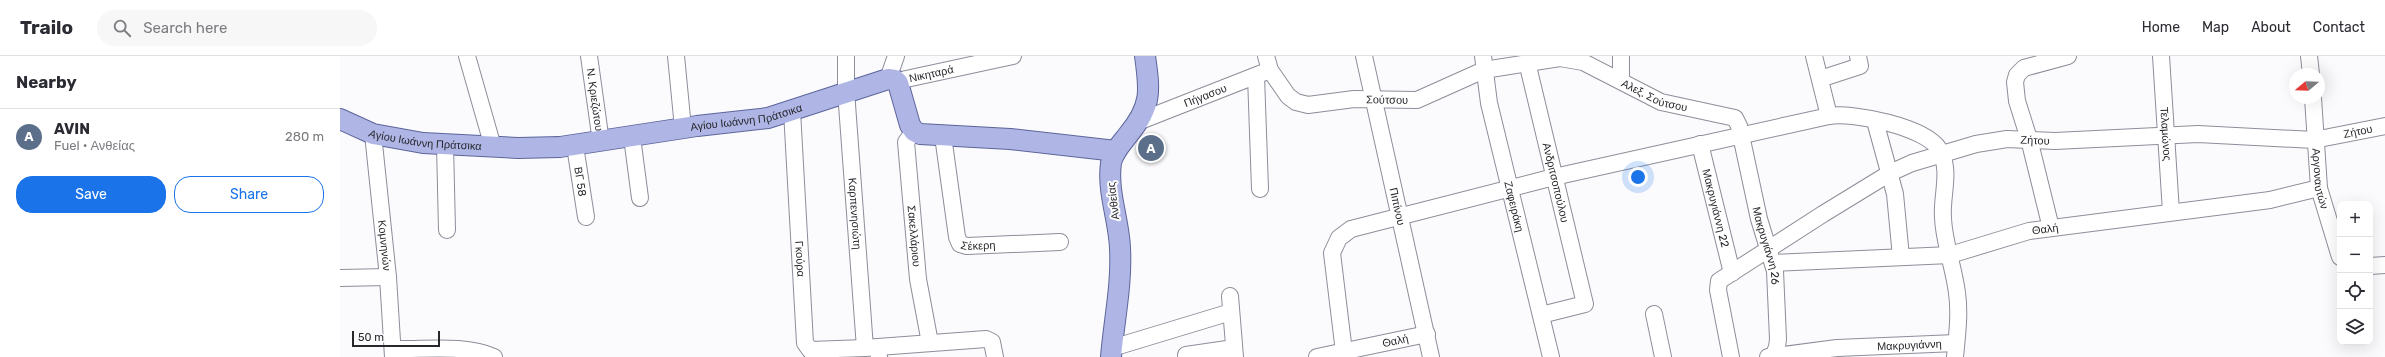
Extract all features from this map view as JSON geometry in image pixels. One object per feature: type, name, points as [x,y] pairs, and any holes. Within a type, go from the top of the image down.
[{"type":"main road","name":"Ανθείας","points":[[1111,352],[1121,275],[1120,246],[1110,172],[1116,151],[1140,121],[1149,98],[1145,56]]},
{"type":"main road","name":"Αγίου Ιωάννη Πράτσικα","points":[[340,120],[373,134],[406,141],[444,145],[493,147],[575,146],[682,128],[760,119],[792,111],[846,91],[892,80]]},
{"type":"main road","points":[[892,80],[914,131],[922,135],[1010,139],[1116,151]]},
{"type":"street","points":[[467,56],[493,147]]},
{"type":"street","name":"Ν. Κριεζώτου","points":[[589,56],[601,142]]},
{"type":"street","points":[[676,56],[682,128]]},
{"type":"street","name":"Καρπενησιώτη","points":[[846,56],[846,91],[874,350]]},
{"type":"street","points":[[892,80],[896,56]]},
{"type":"street","name":"Νικηταρά","points":[[892,80],[985,59],[1013,56]]},
{"type":"street","name":"Πιπίνου","points":[[1364,56],[1372,99],[1432,357]]},
{"type":"street","points":[[1621,56],[1621,81]]},
{"type":"street","points":[[1814,56],[1829,116]]},
{"type":"street","points":[[1820,78],[1860,66],[1858,56]]},
{"type":"street","points":[[2051,228],[2029,139],[2015,93],[2017,75],[2026,67],[2068,56]]},
{"type":"street","name":"Τελαμώνος","points":[[2161,56],[2171,212]]},
{"type":"street","points":[[2309,56],[2310,68]]},
{"type":"street","name":"Σούτσου","points":[[1264,67],[1290,98],[1303,105],[1342,100],[1417,100],[1484,63],[1527,62],[1560,57]]},
{"type":"street","name":"Αλεξ. Σούτσου","points":[[1560,57],[1583,62],[1654,99],[1671,105],[1731,117],[1738,122],[1741,135]]},
{"type":"street","name":"Ανδριτσοπούλου","points":[[1527,62],[1585,304],[1541,315]]},
{"type":"street","name":"Ζαφειράκη","points":[[1484,63],[1486,93],[1551,357]]},
{"type":"street","points":[[1260,189],[1264,67]]},
{"type":"street","name":"Πήγασου","points":[[1140,121],[1264,67]]},
{"type":"street","name":"Αργοναυτών","points":[[2313,104],[2314,140],[2319,188],[2337,247]]},
{"type":"street","name":"Γκούρα","points":[[792,111],[805,343],[810,350],[846,353],[930,343],[986,339],[992,342],[995,357]]},
{"type":"street","points":[[1344,352],[1332,258],[1334,244],[1351,229],[1554,177],[1829,116],[1849,114],[1926,137],[1935,143],[1942,154],[1946,173],[1943,219],[1958,301],[1955,350]]},
{"type":"street","points":[[1875,121],[1895,194],[1901,257]]},
{"type":"street","name":"Ζήτου","points":[[1726,277],[1770,256],[1890,173],[1912,163],[1989,142],[2029,139],[2055,141],[2212,134],[2314,140],[2385,126]]},
{"type":"street","name":"Σακελλάριου","points":[[914,131],[906,142],[918,279],[930,343]]},
{"type":"street","name":"Κομνηνών","points":[[373,134],[388,277],[393,353]]},
{"type":"street","name":"Μακρυγιάννη 26","points":[[1741,135],[1759,219],[1776,283],[1778,347],[1771,357]]},
{"type":"street","name":"Σέκερη","points":[[943,136],[957,237],[960,244],[967,246],[1060,242]]},
{"type":"street","points":[[632,137],[640,198]]},
{"type":"street","name":"Μακρυγιάννη 22","points":[[1700,144],[1726,277],[1718,290],[1731,357]]},
{"type":"street","points":[[444,145],[447,230]]},
{"type":"street","name":"ΒΓ 58","points":[[575,146],[586,217]]},
{"type":"street","name":"Θαλή","points":[[1770,256],[1901,257],[1950,255],[2024,232],[2270,200],[2319,188]]},
{"type":"street","points":[[2373,266],[2385,265]]},
{"type":"street","points":[[340,278],[388,277]]},
{"type":"street","points":[[1111,352],[1230,304],[1234,353],[1186,356]]},
{"type":"street","points":[[1654,314],[1663,357]]},
{"type":"street","name":"Θαλή","points":[[1317,357],[1427,334]]},
{"type":"street","name":"Μακρυγιάννη","points":[[1771,357],[1836,348],[1955,350]]},
{"type":"street","points":[[393,353],[464,350],[481,352],[494,357]]},
{"type":"place","name":"AVIN","points":[[1151,148]]}]
